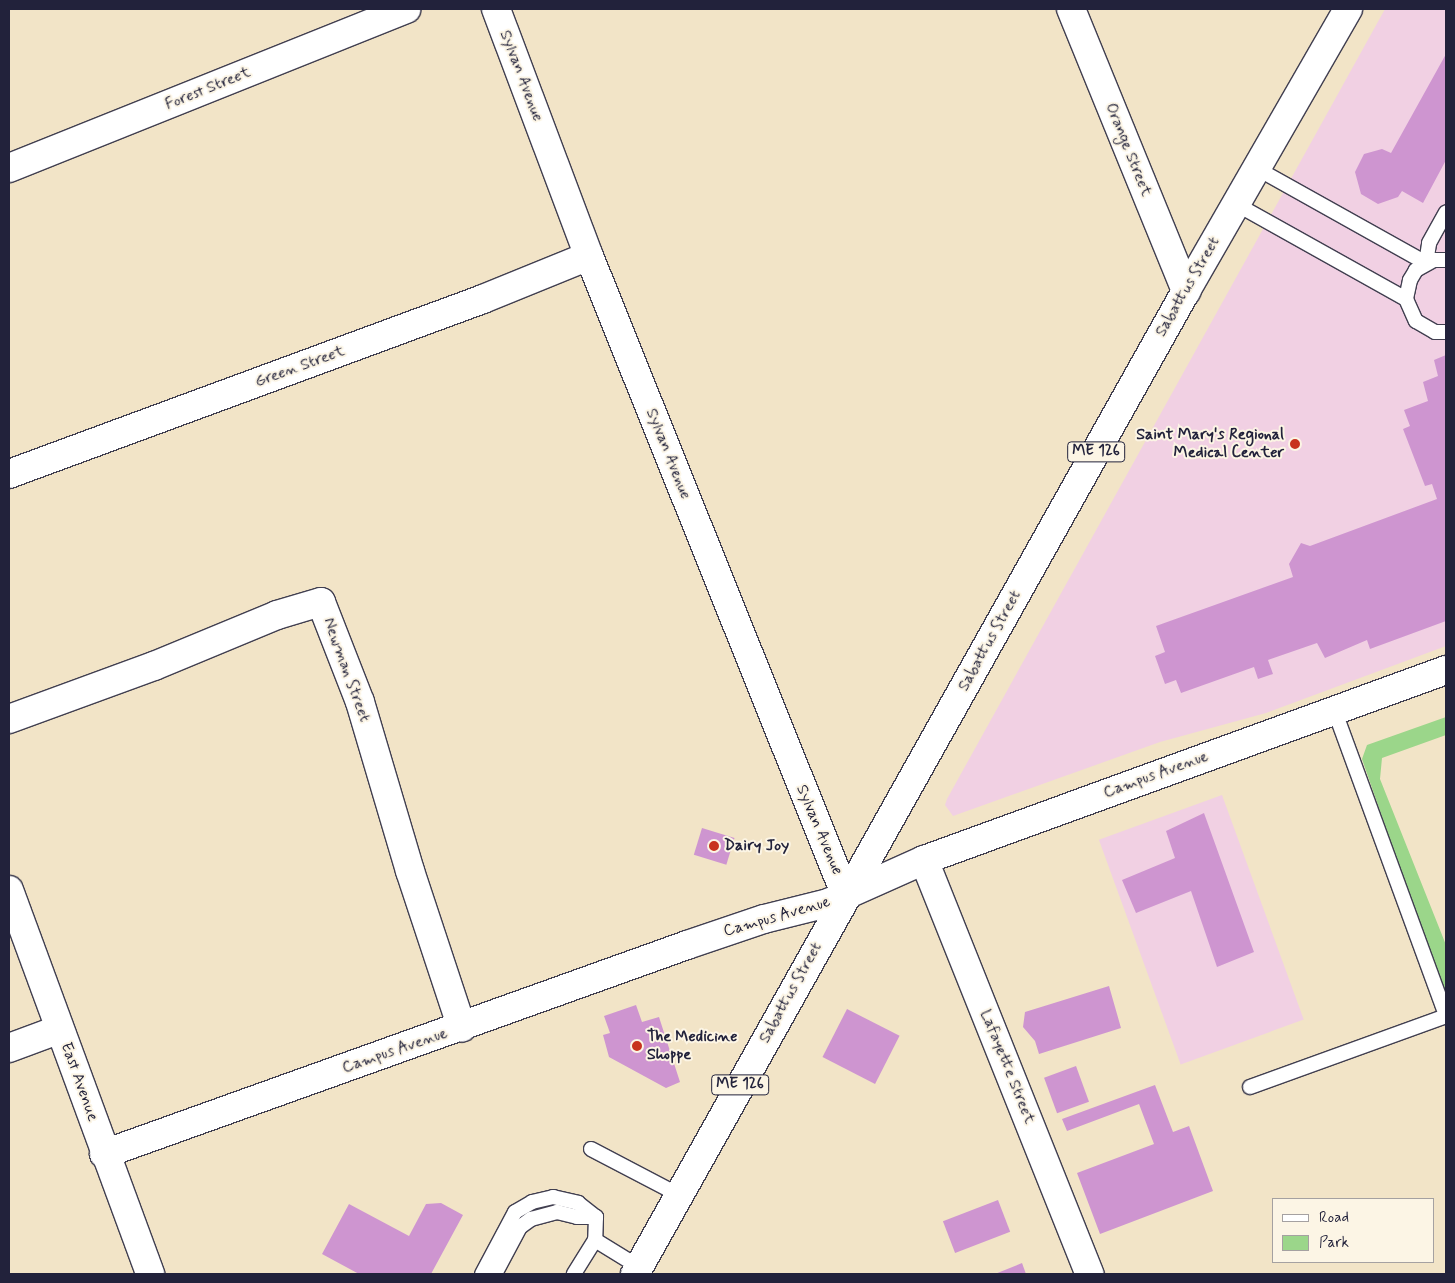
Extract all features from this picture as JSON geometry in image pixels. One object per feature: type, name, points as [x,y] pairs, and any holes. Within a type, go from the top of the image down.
[{"type":"street","name":"Forest Street","points":[[9,168],[406,9]]},
{"type":"street","name":"Sylvan Avenue","points":[[496,9],[589,256],[846,896]]},
{"type":"street","name":"Orange Street","points":[[1071,9],[1186,291]]},
{"type":"street","name":"Sabattus Street","points":[[637,1271],[1186,291],[1348,9]]},
{"type":"street","name":"Green Street","points":[[9,474],[484,299],[589,256]]},
{"type":"street","name":"Newman Street","points":[[9,719],[154,666],[277,615],[321,602],[360,702],[410,871],[462,1028]]},
{"type":"street","name":"Campus Avenue","points":[[104,1154],[462,1028],[687,945],[846,896],[924,860],[1335,712],[1446,670]]},
{"type":"street","name":"Lafayette Street","points":[[924,860],[1090,1274]]},
{"type":"street","name":"East Avenue","points":[[9,890],[104,1154],[150,1274]]},
{"type":"street","points":[[9,1048],[60,1029]]},
{"type":"lane","points":[[1256,168],[1426,263],[1446,260]]},
{"type":"lane","points":[[1236,204],[1406,299]]},
{"type":"lane","points":[[1446,212],[1429,243],[1426,263],[1410,280],[1406,299],[1416,321],[1434,332],[1446,332]]},
{"type":"lane","points":[[1250,1087],[1446,1015],[1335,712]]},
{"type":"lane","points":[[591,1149],[679,1195]]},
{"type":"lane","points":[[482,1274],[515,1212],[532,1202],[565,1197],[596,1217]]},
{"type":"lane","points":[[495,1274],[520,1227],[531,1219],[557,1212],[577,1217],[596,1217]]},
{"type":"lane","points":[[567,1274],[576,1270],[595,1240],[596,1217]]},
{"type":"lane","points":[[595,1240],[637,1271]]},
{"type":"shaded area","name":"Saint Mary's Regional Medical Center","points":[[1385,9],[1446,9],[1446,646],[1266,713],[1160,742],[953,816],[945,805],[947,799]]},
{"type":"shaded area","points":[[1222,795],[1304,1020],[1181,1064],[1099,840]]},
{"type":"green space","points":[[1446,717],[1446,735],[1382,758],[1380,779],[1446,945],[1446,993],[1441,988],[1362,759],[1367,745]]},
{"type":"building","points":[[1446,54],[1446,160],[1423,203],[1402,191],[1398,197],[1378,204],[1361,194],[1355,172],[1364,154],[1382,149],[1391,153]]},
{"type":"building","points":[[1446,355],[1446,621],[1370,649],[1367,640],[1325,658],[1317,643],[1268,660],[1273,674],[1258,679],[1254,667],[1181,693],[1176,680],[1165,684],[1155,656],[1165,652],[1156,626],[1293,577],[1289,564],[1301,543],[1310,546],[1437,499],[1432,484],[1425,486],[1403,429],[1410,426],[1404,410],[1428,401],[1423,382],[1438,376],[1434,360]]},
{"type":"building","points":[[1204,813],[1254,952],[1217,967],[1191,891],[1136,913],[1122,880],[1175,858],[1166,831]]},
{"type":"building","name":"Dairy Joy","points":[[702,828],[735,838],[726,865],[694,855]]},
{"type":"building","points":[[1109,986],[1121,1028],[1039,1054],[1035,1041],[1023,1027],[1025,1012]]},
{"type":"building","name":"The Medicine Shoppe","points":[[636,1005],[642,1022],[659,1017],[680,1082],[666,1088],[609,1057],[603,1035],[610,1033],[604,1016]]},
{"type":"building","points":[[847,1009],[900,1036],[875,1084],[822,1057]]},
{"type":"building","points":[[1076,1066],[1089,1102],[1057,1113],[1044,1078]]},
{"type":"building","points":[[1155,1085],[1173,1132],[1189,1126],[1213,1191],[1100,1234],[1077,1173],[1154,1144],[1139,1104],[1067,1131],[1062,1119]]},
{"type":"building","points":[[998,1200],[1010,1232],[955,1253],[943,1221]]},
{"type":"building","points":[[441,1203],[463,1215],[431,1274],[359,1274],[322,1254],[349,1204],[409,1236],[426,1204]]},
{"type":"building","points":[[1022,1263],[1026,1274],[995,1274]]},
{"type":"place","name":"Saint Mary's Regional Medical Center","points":[[1295,444]]},
{"type":"place","name":"Dairy Joy","points":[[714,846]]},
{"type":"place","name":"The Medicine Shoppe","points":[[637,1046]]}]
